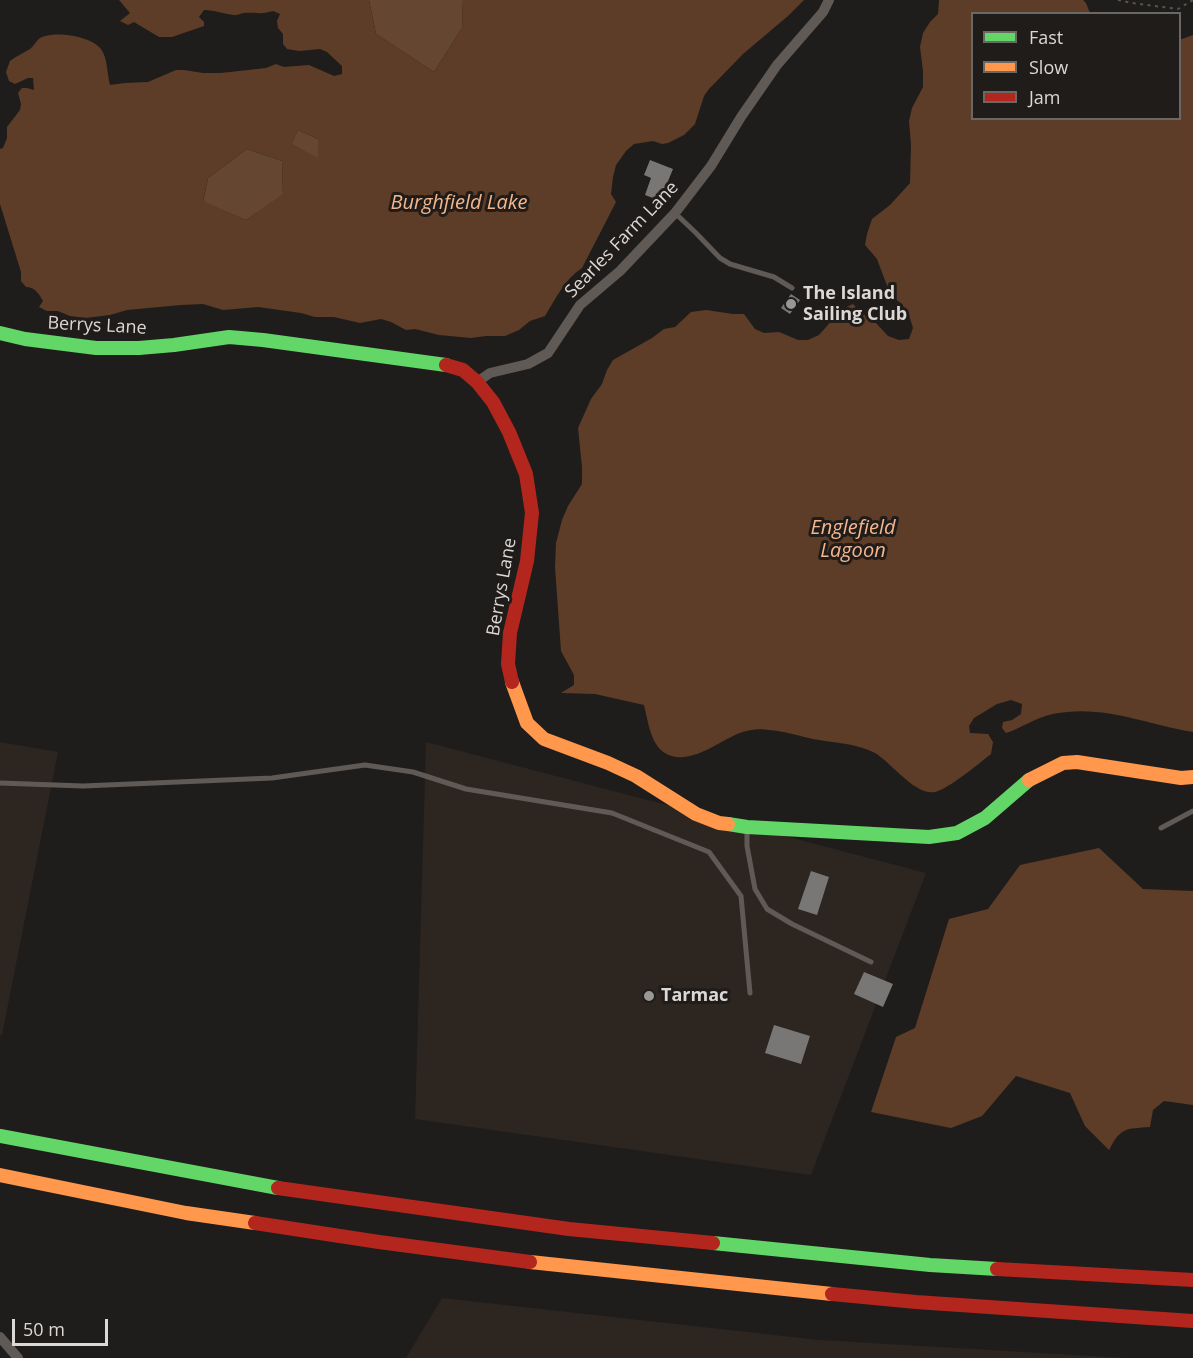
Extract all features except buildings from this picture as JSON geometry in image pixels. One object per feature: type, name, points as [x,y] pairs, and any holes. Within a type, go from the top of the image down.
[{"type":"main road","name":"Berrys Lane","points":[[0,333],[25,339],[96,348],[139,348],[229,337],[441,363],[463,370],[477,382],[493,402],[509,432],[526,474],[532,513],[527,561],[510,633],[508,664],[515,693],[527,723],[544,739],[636,776],[696,814],[719,823],[928,837],[957,833],[985,818],[1027,781],[1063,763],[1077,762],[1182,778],[1193,777]]},
{"type":"main road","points":[[0,1136],[270,1187],[569,1230],[930,1265],[1193,1280]]},
{"type":"main road","points":[[0,1175],[186,1213],[569,1267],[916,1302],[1193,1321]]},
{"type":"street","name":"Searles Farm Lane","points":[[477,382],[490,373],[528,364],[548,354],[580,305],[620,271],[675,213],[711,166],[777,65],[823,12],[829,0]]},
{"type":"street","points":[[0,1337],[18,1358]]},
{"type":"lane","points":[[675,213],[720,258],[737,267],[774,277],[792,288]]},
{"type":"lane","points":[[0,783],[83,786],[260,778],[365,765],[413,772],[466,789],[612,813],[709,852],[741,896],[750,993]]},
{"type":"lane","points":[[1161,828],[1193,811]]},
{"type":"lane","points":[[747,826],[747,846],[755,889],[767,909],[792,924],[871,962]]},
{"type":"path","points":[[1118,0],[1178,9],[1193,0]]},
{"type":"shaded area","points":[[369,0],[463,0],[462,28],[434,72],[376,34]]},
{"type":"shaded area","points":[[298,130],[318,139],[318,159],[291,144]]},
{"type":"shaded area","points":[[247,149],[282,161],[283,195],[246,220],[203,202],[208,178]]},
{"type":"shaded area","points":[[0,742],[58,752],[2,1035],[0,1035]]},
{"type":"shaded area","name":"Tarmac","points":[[426,742],[926,873],[811,1175],[415,1119]]},
{"type":"shaded area","points":[[442,1298],[819,1340],[1127,1358],[406,1358]]},
{"type":"water","name":"Burghfield Lake","points":[[119,0],[369,0],[376,34],[434,72],[462,28],[463,0],[804,0],[743,54],[709,89],[704,96],[695,124],[684,135],[668,143],[653,141],[634,144],[626,151],[616,165],[613,177],[611,194],[616,202],[582,268],[566,283],[545,316],[530,321],[519,330],[505,336],[471,338],[439,335],[415,329],[406,330],[381,319],[360,323],[334,317],[315,317],[258,307],[223,310],[203,304],[181,305],[127,310],[85,318],[70,316],[58,311],[47,311],[39,307],[43,301],[40,296],[21,281],[21,272],[0,204],[0,149],[3,148],[7,138],[7,127],[20,110],[18,93],[22,88],[34,90],[33,78],[15,84],[9,81],[6,72],[10,61],[30,49],[40,38],[63,35],[90,41],[101,49],[110,85],[148,82],[176,70],[221,73],[266,68],[276,64],[284,67],[309,65],[334,76],[342,74],[342,66],[327,52],[320,49],[299,51],[287,49],[283,44],[283,34],[278,28],[277,21],[280,14],[273,11],[234,15],[204,10],[199,17],[204,22],[204,26],[172,37],[159,37],[134,22],[128,25],[120,21],[130,13]],"holes":[[[298,130],[318,139],[318,158],[291,144]],[[247,149],[282,161],[283,194],[246,220],[203,201],[208,178]]]},
{"type":"water","name":"Englefield Lagoon","points":[[939,0],[1083,0],[1090,12],[971,12],[971,120],[1181,120],[1181,39],[1193,35],[1193,732],[1123,716],[1089,711],[1053,714],[1006,733],[1002,728],[1003,722],[1012,720],[1021,714],[1022,704],[1011,700],[997,704],[974,718],[969,726],[970,733],[988,734],[993,742],[991,754],[955,781],[935,792],[927,792],[911,784],[881,757],[868,750],[786,732],[760,729],[746,731],[700,753],[682,757],[673,756],[665,753],[656,744],[650,731],[644,705],[595,694],[561,693],[574,685],[574,675],[561,651],[555,567],[556,543],[568,506],[582,484],[578,428],[613,360],[664,329],[675,327],[691,312],[706,310],[744,314],[755,329],[764,333],[779,332],[798,340],[808,340],[819,335],[842,309],[853,304],[888,336],[899,340],[909,339],[913,328],[909,315],[902,304],[894,298],[877,259],[865,245],[872,219],[890,205],[910,183],[909,121],[912,108],[923,87],[920,47],[923,33],[938,14]]},
{"type":"water","points":[[1099,848],[1143,889],[1193,891],[1193,1105],[1164,1101],[1153,1110],[1150,1127],[1135,1128],[1121,1133],[1109,1150],[1085,1126],[1070,1093],[1016,1076],[982,1116],[951,1128],[871,1112],[896,1037],[915,1028],[949,919],[988,909],[1020,865]]},
{"type":"traffic: fast","points":[[0,333],[25,339],[96,348],[139,348],[229,337],[446,365]]},
{"type":"traffic: fast","points":[[728,824],[929,837],[957,833],[985,818],[1029,780]]},
{"type":"traffic: fast","points":[[0,1136],[278,1188]]},
{"type":"traffic: fast","points":[[713,1243],[930,1265],[997,1269]]},
{"type":"traffic: slow","points":[[512,682],[527,723],[544,739],[608,763],[636,776],[696,814],[728,824]]},
{"type":"traffic: slow","points":[[1029,780],[1063,763],[1077,762],[1181,778],[1193,777]]},
{"type":"traffic: slow","points":[[0,1175],[186,1213],[255,1223]]},
{"type":"traffic: slow","points":[[530,1262],[832,1294]]},
{"type":"traffic: jam","points":[[446,365],[463,370],[477,382],[493,402],[509,432],[526,474],[532,513],[527,561],[510,633],[508,664],[512,682]]},
{"type":"traffic: jam","points":[[278,1188],[569,1229],[713,1243]]},
{"type":"traffic: jam","points":[[255,1223],[530,1262]]},
{"type":"traffic: jam","points":[[997,1269],[1193,1280]]},
{"type":"traffic: jam","points":[[832,1294],[1193,1321]]},
{"type":"place","name":"The Island Sailing Club","points":[[791,304]]},
{"type":"place","name":"Tarmac","points":[[649,996]]}]
